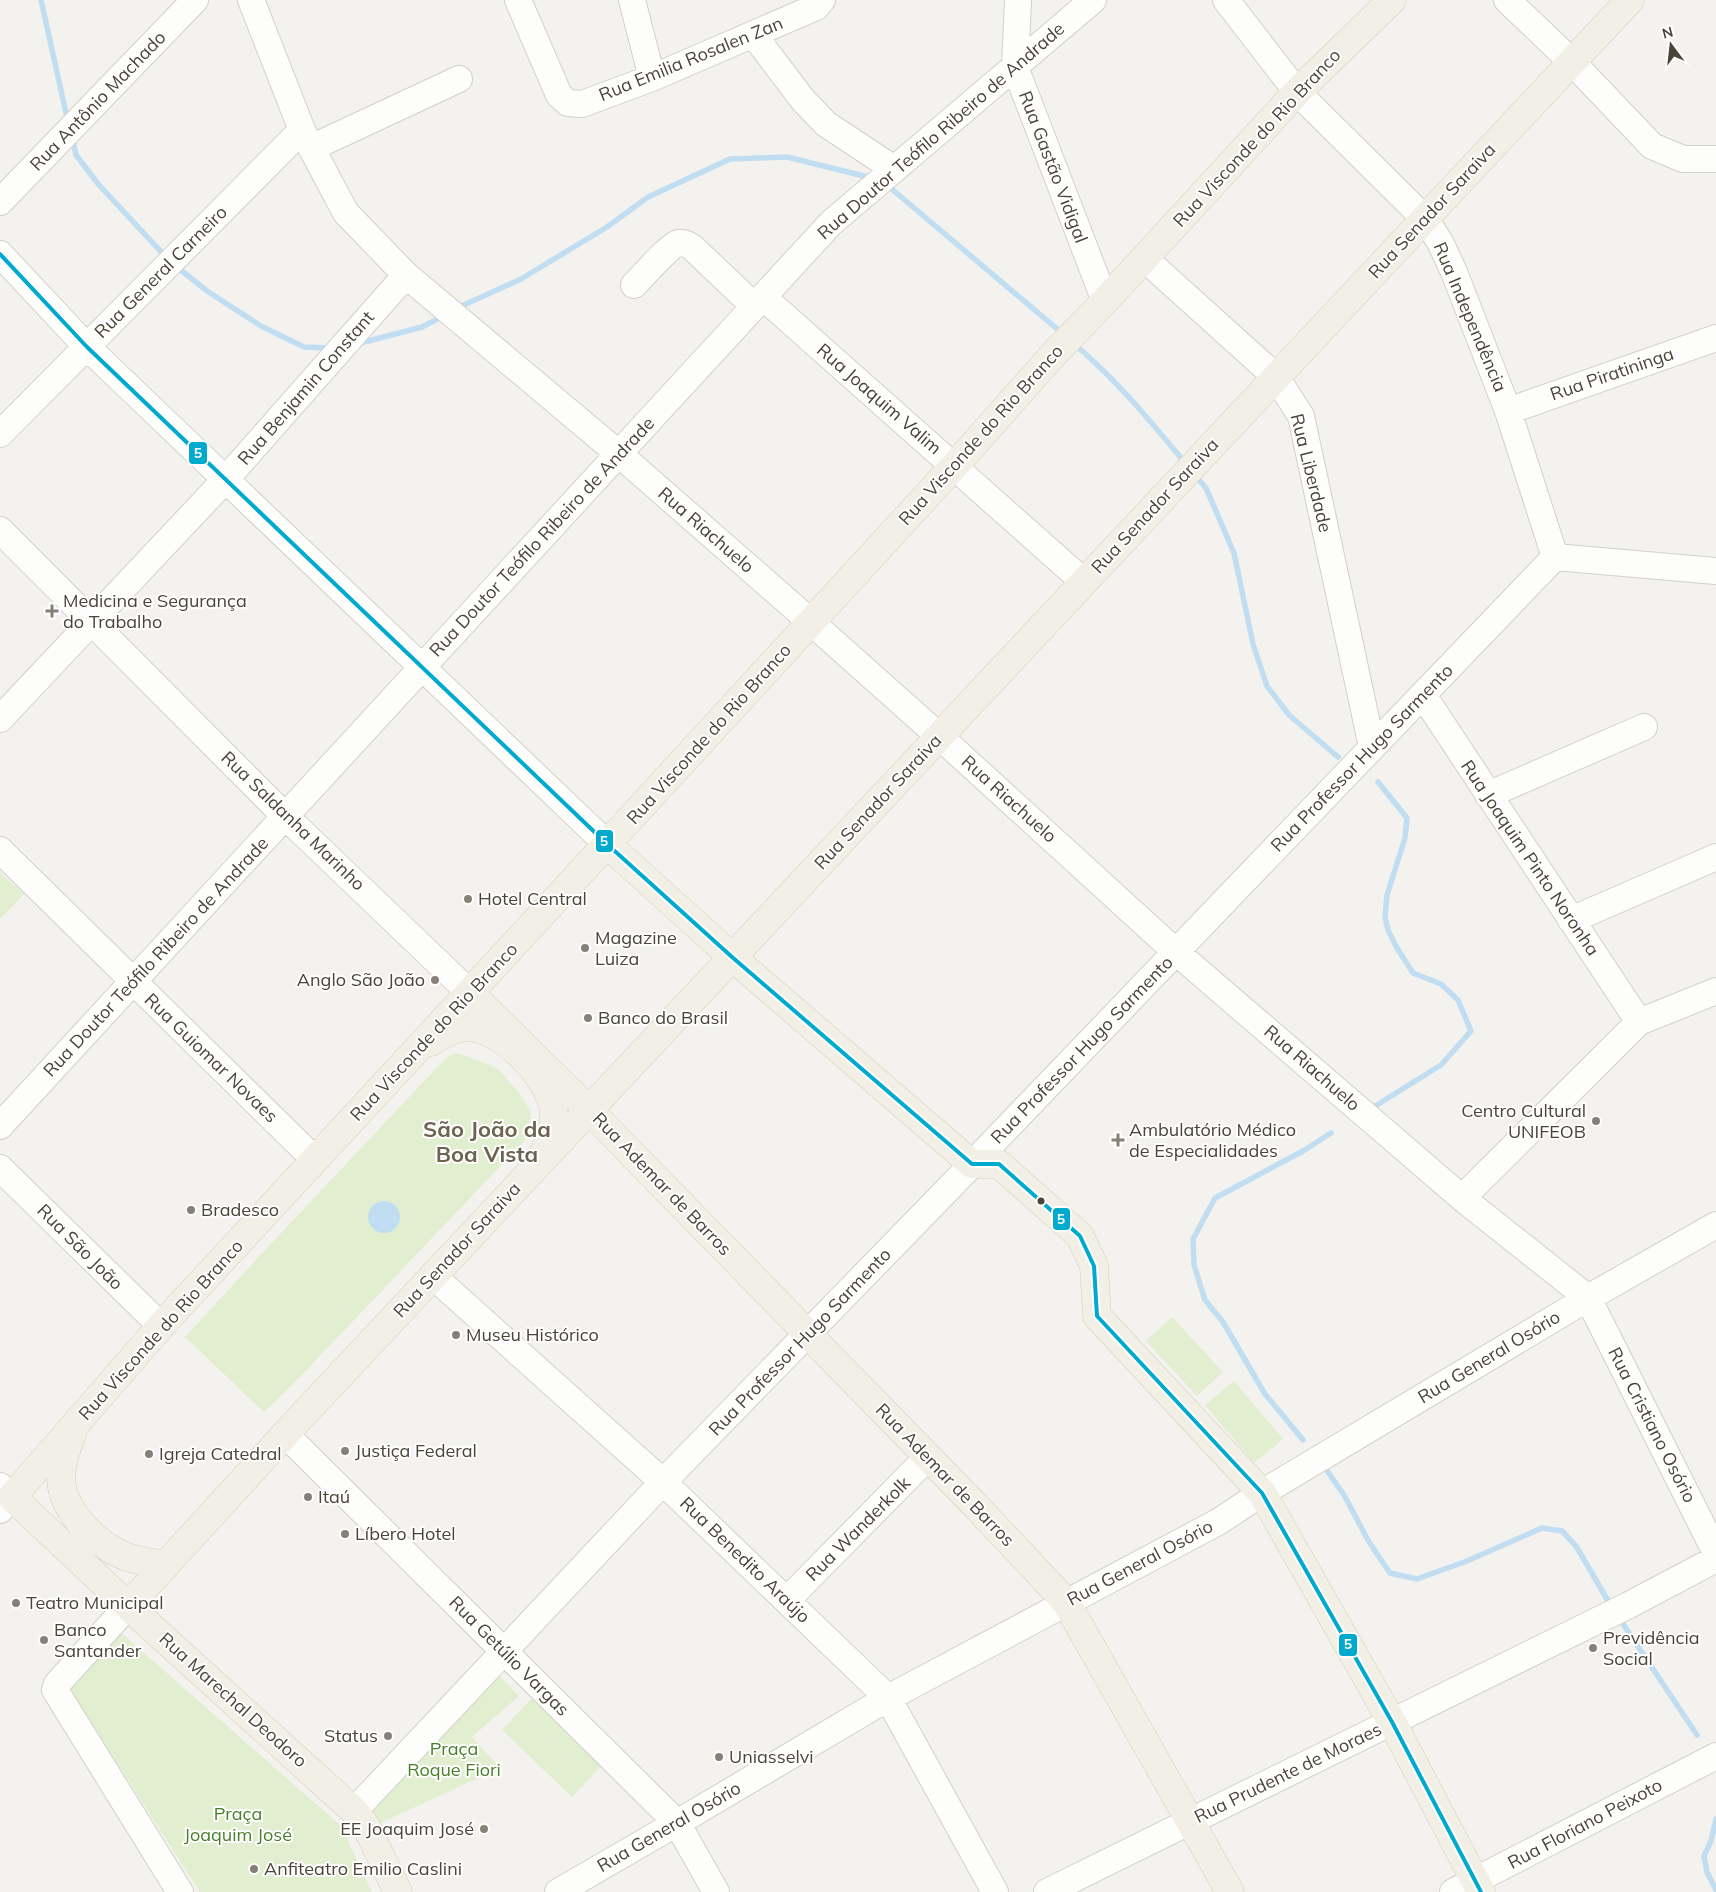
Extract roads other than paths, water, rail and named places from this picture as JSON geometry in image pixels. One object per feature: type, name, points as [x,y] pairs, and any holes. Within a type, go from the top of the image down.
[{"type":"main road","name":"Rua Visconde do Rio Branco","points":[[9,1494],[75,1426],[161,1326],[608,844],[1053,355],[1297,92],[1392,0]]},
{"type":"main road","name":"Rua Senador Saraiva","points":[[133,1600],[539,1162],[1630,0]]},
{"type":"main road","points":[[608,844],[732,957],[972,1164],[999,1164],[1080,1236],[1094,1266],[1097,1316],[1262,1493],[1392,1722],[1470,1889]]},
{"type":"main road","name":"Rua Saldanha Marinho","points":[[470,993],[514,1034],[589,1110]]},
{"type":"main road","points":[[416,1051],[450,1030],[467,1027],[484,1030],[498,1037],[530,1065],[546,1087],[554,1114],[551,1137],[539,1162]]},
{"type":"main road","name":"Rua Ademar de Barros","points":[[589,1110],[928,1457],[1066,1602],[1230,1892]]},
{"type":"main road","points":[[75,1426],[64,1457],[61,1475],[63,1491],[68,1506],[96,1537],[108,1546],[126,1556],[165,1565]]},
{"type":"main road","name":"Rua Marechal Deodoro","points":[[9,1494],[133,1600],[354,1810],[366,1826],[398,1892]]},
{"type":"street","name":"Rua Antônio Machado","points":[[0,202],[195,0]]},
{"type":"street","name":"Rua Riachuelo","points":[[251,0],[306,139],[346,213],[406,275],[619,454],[811,622],[940,736],[1176,952],[1462,1198],[1588,1298]]},
{"type":"street","name":"Rua Emilia Rosalen Zan","points":[[518,0],[559,95],[568,103],[582,104],[652,78],[754,34],[816,7],[822,0]]},
{"type":"street","points":[[632,0],[652,78]]},
{"type":"street","name":"Rua Gastão Vidigal","points":[[1018,0],[1015,67],[1095,310]]},
{"type":"street","name":"Rua Doutor Teófilo Ribeiro de Andrade","points":[[0,1126],[831,223],[1093,0]]},
{"type":"street","name":"Rua Independência","points":[[1226,0],[1297,92],[1424,219],[1440,242],[1454,272],[1508,411],[1554,557]]},
{"type":"street","points":[[1507,0],[1572,62],[1652,146],[1683,159],[1716,159]]},
{"type":"street","points":[[754,34],[803,100],[826,124],[884,177]]},
{"type":"street","points":[[306,139],[459,79]]},
{"type":"street","name":"Rua General Carneiro","points":[[0,434],[188,244],[306,139]]},
{"type":"street","name":"Rua Joaquim Valim","points":[[634,285],[670,249],[678,244],[685,243],[693,248],[954,466],[1084,582]]},
{"type":"street","points":[[0,254],[87,347],[608,844]]},
{"type":"street","name":"Rua Liberdade","points":[[1144,258],[1276,377],[1301,416],[1372,748]]},
{"type":"street","name":"Rua Benjamin Constant","points":[[0,719],[225,480],[406,275]]},
{"type":"street","name":"Rua Piratininga","points":[[1508,411],[1711,345]]},
{"type":"street","name":"Rua Saldanha Marinho","points":[[0,530],[285,816],[470,993]]},
{"type":"street","points":[[1554,557],[1716,571]]},
{"type":"street","name":"Rua Professor Hugo Sarmento","points":[[504,1651],[664,1482],[1554,557]]},
{"type":"street","name":"Rua Joaquim Pinto Noronha","points":[[1423,695],[1639,1022]]},
{"type":"street","points":[[1488,794],[1644,727]]},
{"type":"street","name":"Rua Guiomar Novaes","points":[[0,850],[315,1160]]},
{"type":"street","points":[[1571,920],[1716,857]]},
{"type":"street","points":[[1462,1198],[1639,1022],[1712,999]]},
{"type":"street","name":"Rua São João","points":[[0,1168],[161,1326]]},
{"type":"street","name":"Rua General Osório","points":[[558,1892],[888,1698],[1218,1522],[1262,1493],[1588,1298],[1716,1225]]},
{"type":"street","name":"Rua Benedito Araújo","points":[[433,1276],[664,1482],[888,1698],[995,1892]]},
{"type":"street","name":"Rua Cristiano Osório","points":[[1588,1298],[1716,1553]]},
{"type":"street","name":"Rua Getúlio Vargas","points":[[285,1434],[678,1823],[716,1892]]},
{"type":"street","name":"Rua Wanderkolk","points":[[787,1600],[928,1457]]},
{"type":"street","name":"Rua Prudente de Moraes","points":[[1047,1892],[1628,1605],[1716,1559]]},
{"type":"street","points":[[133,1600],[57,1684],[55,1690],[180,1892]]},
{"type":"street","points":[[354,1810],[504,1651]]},
{"type":"street","name":"Rua Floriano Peixoto","points":[[1470,1889],[1716,1756]]},
{"type":"water","points":[[384,1201],[396,1205],[400,1217],[396,1229],[384,1233],[372,1229],[368,1217],[372,1205]]},
{"type":"waterway","points":[[41,0],[68,122]]},
{"type":"waterway","points":[[72,138],[76,155],[99,185],[166,257]]},
{"type":"waterway","points":[[455,309],[521,279],[607,227],[648,197],[730,159],[787,157],[872,178]]},
{"type":"waterway","points":[[887,185],[1063,334]]},
{"type":"waterway","points":[[177,267],[207,291],[261,326],[304,347],[331,348]]},
{"type":"waterway","points":[[357,344],[422,327],[443,316]]},
{"type":"waterway","points":[[1073,343],[1118,386],[1186,464]]},
{"type":"waterway","points":[[1195,475],[1206,488],[1234,553],[1253,644],[1267,686],[1289,715],[1338,757]]},
{"type":"waterway","points":[[1372,1108],[1441,1065],[1471,1031],[1458,1000],[1441,984],[1413,973],[1388,930],[1385,917],[1387,895],[1405,838],[1407,818],[1378,782]]},
{"type":"waterway","points":[[1303,1440],[1265,1394],[1223,1322],[1205,1300],[1194,1265],[1193,1239],[1215,1198],[1303,1151],[1331,1133]]},
{"type":"waterway","points":[[1328,1472],[1344,1495],[1369,1542],[1390,1573],[1417,1579],[1467,1561],[1542,1528],[1562,1531],[1576,1546],[1611,1606]]},
{"type":"waterway","points":[[1619,1618],[1697,1735]]},
{"type":"waterway","points":[[1716,1819],[1711,1841],[1704,1856],[1707,1872],[1716,1890]]},
{"type":"place","name":"Medicina e Segurança do Trabalho","points":[[52,611]]},
{"type":"place","name":"Hotel Central","points":[[468,899]]},
{"type":"place","name":"Magazine Luiza","points":[[585,948]]},
{"type":"place","name":"Anglo São João","points":[[435,980]]},
{"type":"place","name":"Banco do Brasil","points":[[588,1018]]},
{"type":"place","name":"Centro Cultural UNIFEOB","points":[[1596,1121]]},
{"type":"place","name":"Ambulatório Médico de Especialidades","points":[[1118,1140]]},
{"type":"place","name":"Bradesco","points":[[191,1210]]},
{"type":"place","name":"Museu Histórico","points":[[456,1335]]},
{"type":"place","name":"Justiça Federal","points":[[345,1451]]},
{"type":"place","name":"Igreja Catedral","points":[[149,1454]]},
{"type":"place","name":"Itaú","points":[[308,1497]]},
{"type":"place","name":"Líbero Hotel","points":[[345,1534]]},
{"type":"place","name":"Teatro Municipal","points":[[16,1603]]},
{"type":"place","name":"Banco Santander","points":[[44,1640]]},
{"type":"place","name":"Previdência Social","points":[[1593,1648]]},
{"type":"place","name":"Status","points":[[388,1736]]},
{"type":"place","name":"Uniasselvi","points":[[719,1757]]},
{"type":"place","name":"EE Joaquim José","points":[[484,1829]]},
{"type":"place","name":"Anfiteatro Emilio Caslini","points":[[254,1869]]},
{"type":"district","name":"São João da Boa Vista","points":[[487,1142]]},
{"type":"park label","name":"Praça Roque Fiori","points":[[454,1759]]},
{"type":"park label","name":"Praça Joaquim José","points":[[238,1824]]}]
